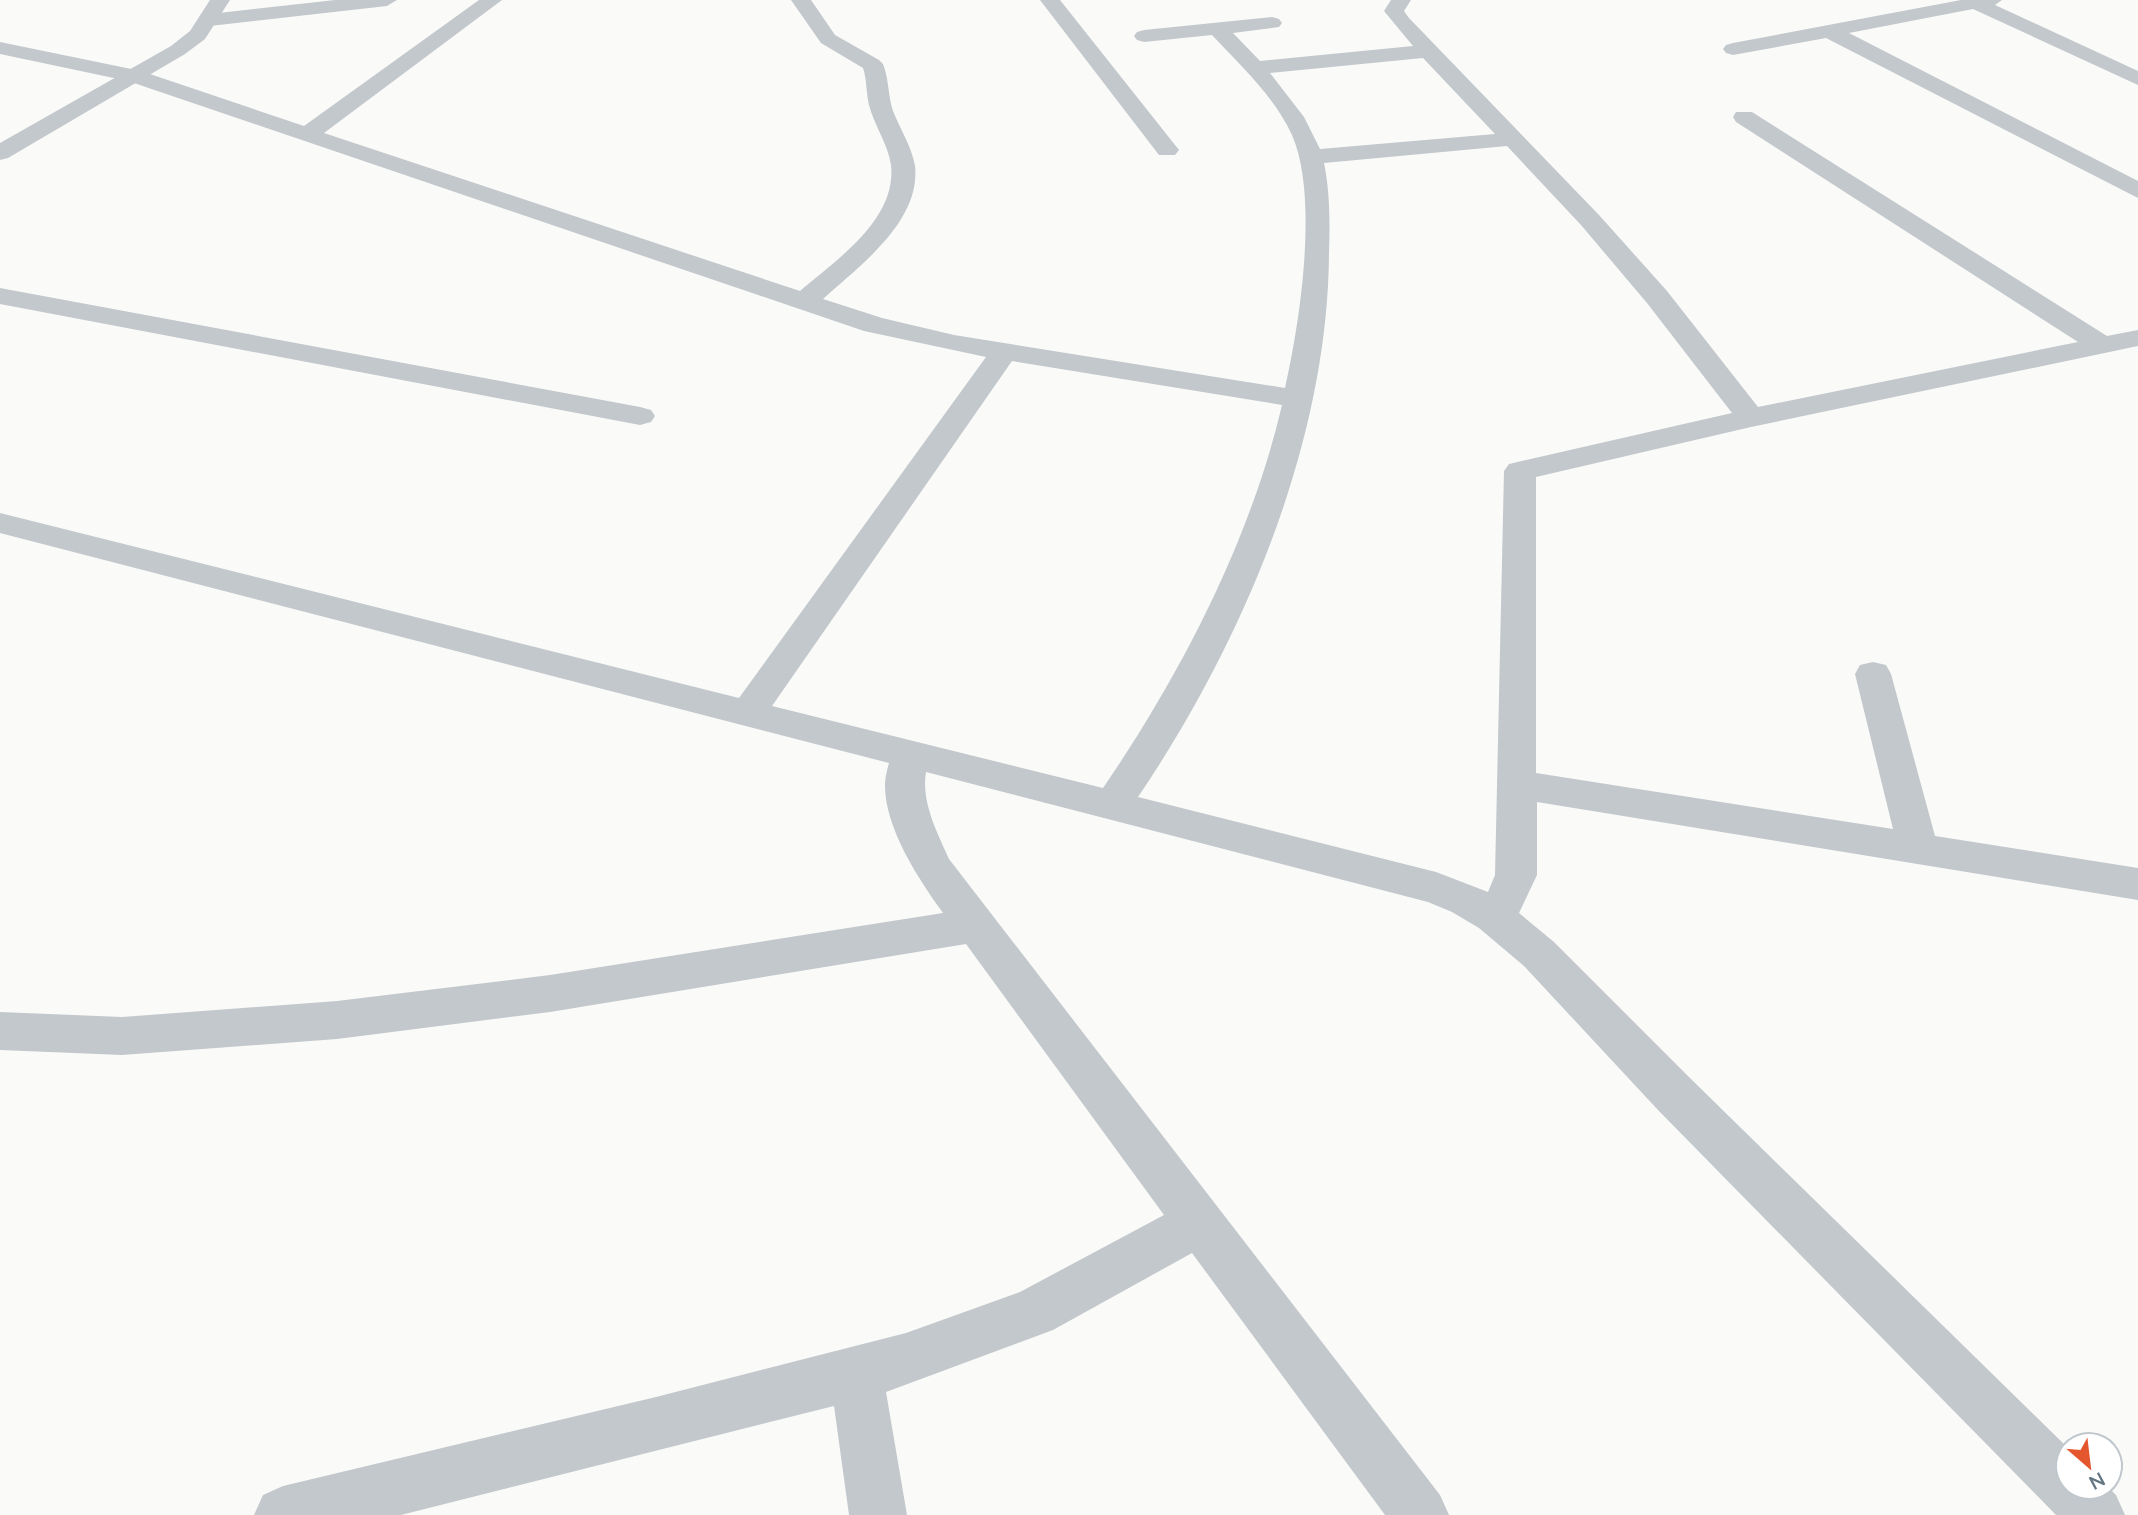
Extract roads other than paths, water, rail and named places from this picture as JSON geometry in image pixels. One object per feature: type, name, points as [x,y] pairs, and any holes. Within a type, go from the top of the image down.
[{"type":"street","points":[[0,153],[198,35],[210,20],[220,0]]},
{"type":"street","points":[[210,20],[387,0]]},
{"type":"street","points":[[308,135],[492,0]]},
{"type":"street","points":[[801,0],[828,39],[866,58],[872,64],[875,69],[877,98],[903,168],[898,202],[884,226],[804,302]]},
{"type":"street","points":[[1050,0],[1167,149]]},
{"type":"street","points":[[1401,0],[1394,11],[1401,22],[1591,220],[1657,297],[1751,418]]},
{"type":"street","points":[[1733,49],[1983,2],[2138,79]]},
{"type":"street","points":[[1144,36],[1272,23],[1256,8]]},
{"type":"street","points":[[1111,807],[1176,708],[1218,625],[1264,518],[1297,399],[1318,274],[1314,178],[1310,157],[1297,124],[1217,28]]},
{"type":"street","points":[[1829,31],[2138,191]]},
{"type":"street","points":[[0,48],[133,76],[874,325],[954,344],[1297,399]]},
{"type":"street","points":[[1253,68],[1426,51]]},
{"type":"street","points":[[1744,117],[2102,345]]},
{"type":"street","points":[[1310,157],[1513,139]]},
{"type":"street","points":[[0,296],[640,416]]},
{"type":"street","points":[[1494,916],[1509,894],[1516,875],[1520,471],[1751,418],[2138,338]]},
{"type":"street","points":[[747,714],[1004,352]]},
{"type":"street","points":[[0,523],[1436,888],[1467,900],[1494,916],[1539,954],[1675,1095],[2096,1515]]},
{"type":"street","points":[[1872,674],[1918,848]]},
{"type":"street","points":[[909,756],[904,785],[913,824],[932,867],[1420,1515]]},
{"type":"street","points":[[1517,784],[2138,884]]},
{"type":"street","points":[[0,1031],[120,1036],[271,1025],[489,1003],[976,925]]},
{"type":"street","points":[[283,1515],[643,1428],[906,1360],[1034,1312],[1200,1222]]},
{"type":"street","points":[[856,1373],[878,1515]]}]
